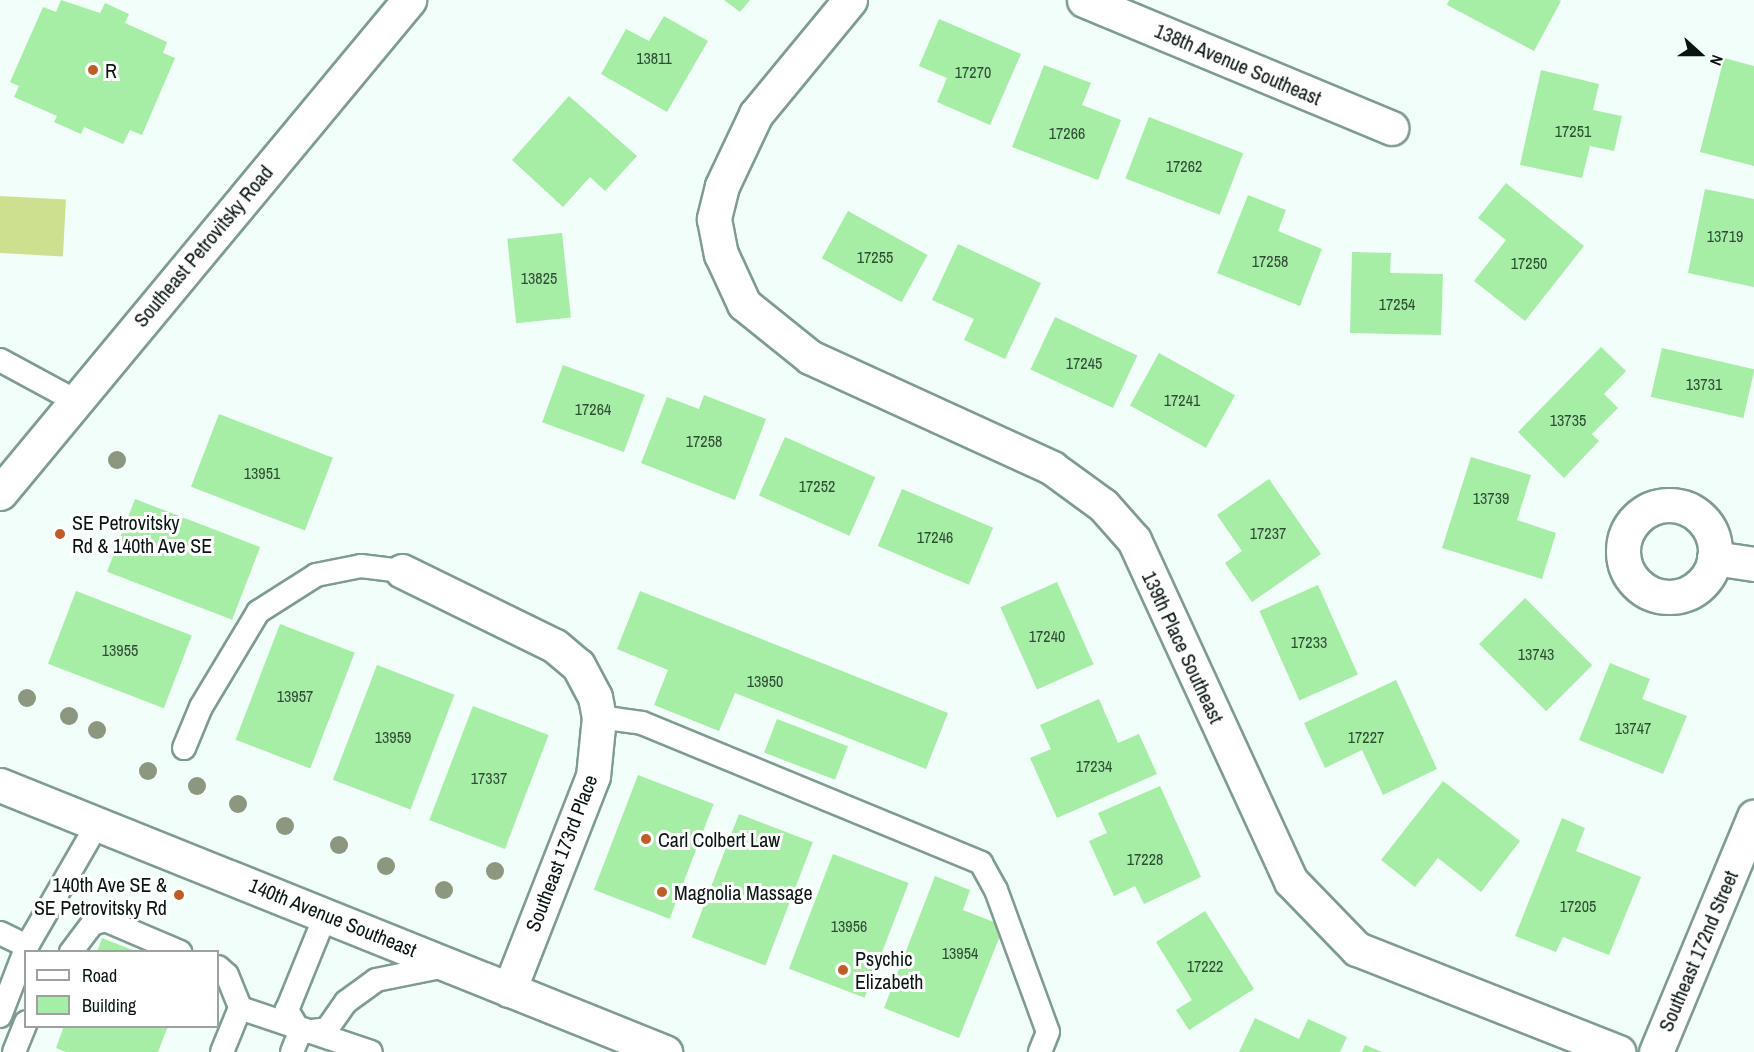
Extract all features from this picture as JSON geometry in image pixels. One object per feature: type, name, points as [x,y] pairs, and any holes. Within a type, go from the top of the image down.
[{"type":"street","name":"Southeast Petrovitsky Road","points":[[0,493],[74,400],[409,0]]},
{"type":"street","name":"139th Place Southeast","points":[[850,0],[756,114],[738,146],[714,219],[721,254],[744,304],[810,357],[1052,468],[1103,505],[1134,540],[1290,881],[1357,949],[1618,1052]]},
{"type":"street","name":"138th Avenue Southeast","points":[[1084,0],[1391,128]]},
{"type":"street","points":[[1714,558],[1754,564]]},
{"type":"street","name":"Southeast 173rd Place","points":[[402,571],[555,646],[578,664],[599,717],[593,776],[509,990]]},
{"type":"street","name":"140th Avenue Southeast","points":[[0,785],[665,1052]]},
{"type":"street","name":"Southeast 172nd Street","points":[[1656,1052],[1754,818]]},
{"type":"lane","points":[[0,360],[74,400]]},
{"type":"lane","points":[[184,748],[201,707],[258,612],[316,575],[361,566],[402,571]]},
{"type":"lane","points":[[599,717],[642,723],[981,863],[996,890],[1048,1032],[1040,1052]]},
{"type":"lane","points":[[25,950],[98,824]]},
{"type":"lane","points":[[296,1042],[287,1010],[326,914]]},
{"type":"lane","points":[[72,950],[93,924],[105,920],[178,950]]},
{"type":"lane","points":[[0,933],[27,946]]},
{"type":"lane","points":[[0,1016],[24,954]]},
{"type":"lane","points":[[296,1042],[327,1029],[346,1002],[376,980],[450,965]]},
{"type":"lane","points":[[219,969],[227,975],[240,1008],[296,1042],[371,1052]]},
{"type":"lane","points":[[222,1052],[240,1008]]},
{"type":"lane","points":[[14,1052],[24,1027]]},
{"type":"green space","points":[[0,196],[66,199],[63,256],[0,253]]},
{"type":"building","name":"R","points":[[61,0],[100,13],[105,3],[129,14],[125,23],[167,42],[163,53],[175,58],[142,135],[130,130],[123,144],[84,127],[81,134],[54,122],[57,116],[14,97],[19,86],[10,82],[43,7],[56,12]]},
{"type":"building","points":[[724,0],[750,0],[740,12]]},
{"type":"building","points":[[1449,0],[1561,1],[1534,51],[1447,5]]},
{"type":"building","points":[[664,16],[708,41],[667,112],[601,74],[626,29],[649,41]]},
{"type":"building","points":[[939,19],[1021,54],[990,125],[937,102],[947,78],[919,66]]},
{"type":"building","points":[[1724,58],[1754,66],[1754,166],[1700,152]]},
{"type":"building","points":[[1044,65],[1091,83],[1082,105],[1121,120],[1098,180],[1012,147]]},
{"type":"building","points":[[1541,70],[1599,84],[1593,110],[1622,116],[1614,151],[1590,146],[1582,178],[1520,165]]},
{"type":"building","points":[[569,96],[637,156],[605,191],[590,177],[563,207],[512,160]]},
{"type":"building","points":[[1149,117],[1243,153],[1220,215],[1125,179]]},
{"type":"building","points":[[1506,183],[1584,246],[1525,321],[1474,281],[1506,240],[1478,218]]},
{"type":"building","points":[[1705,189],[1754,199],[1754,287],[1688,273]]},
{"type":"building","points":[[1248,195],[1286,210],[1278,231],[1322,249],[1300,306],[1217,273]]},
{"type":"building","points":[[848,211],[928,255],[901,302],[822,258]]},
{"type":"building","points":[[562,233],[571,318],[516,323],[507,239]]},
{"type":"building","points":[[958,244],[1041,283],[1005,359],[964,340],[974,319],[932,300]]},
{"type":"building","points":[[1352,252],[1391,253],[1390,273],[1443,274],[1441,335],[1350,333]]},
{"type":"building","points":[[1055,317],[1137,355],[1113,408],[1030,370]]},
{"type":"building","points":[[1601,347],[1626,371],[1604,394],[1618,408],[1592,434],[1599,441],[1564,478],[1518,432]]},
{"type":"building","points":[[1662,348],[1754,369],[1743,418],[1651,397]]},
{"type":"building","points":[[1159,353],[1235,395],[1206,448],[1130,405]]},
{"type":"building","points":[[563,365],[645,395],[624,452],[542,422]]},
{"type":"building","points":[[704,395],[766,419],[735,500],[641,463],[667,397],[699,409]]},
{"type":"building","points":[[219,414],[333,458],[305,531],[191,487]]},
{"type":"building","points":[[785,437],[875,477],[849,536],[759,495]]},
{"type":"building","points":[[1471,457],[1531,475],[1517,520],[1556,533],[1542,579],[1442,548]]},
{"type":"building","points":[[1269,479],[1321,554],[1252,602],[1225,563],[1242,551],[1217,515]]},
{"type":"building","points":[[902,489],[993,528],[969,585],[878,546]]},
{"type":"building","points":[[135,499],[260,547],[232,620],[107,572]]},
{"type":"building","points":[[1057,582],[1094,664],[1037,689],[1000,607]]},
{"type":"building","points":[[1318,585],[1358,675],[1299,701],[1260,611]]},
{"type":"building","points":[[76,591],[192,635],[164,708],[48,664]]},
{"type":"building","points":[[640,591],[948,713],[926,769],[735,693],[719,731],[654,705],[668,670],[617,649]]},
{"type":"building","points":[[1525,598],[1592,665],[1546,711],[1479,644]]},
{"type":"building","points":[[280,624],[355,653],[310,768],[236,740]]},
{"type":"building","points":[[1610,663],[1650,679],[1642,699],[1687,716],[1663,774],[1579,740]]},
{"type":"building","points":[[377,665],[454,695],[410,810],[333,780]]},
{"type":"building","points":[[1396,680],[1437,769],[1383,795],[1362,750],[1325,768],[1304,723]]},
{"type":"building","points":[[1099,699],[1118,743],[1139,734],[1157,774],[1057,818],[1030,758],[1051,749],[1040,725]]},
{"type":"building","points":[[473,706],[549,735],[505,849],[429,820]]},
{"type":"building","points":[[777,719],[848,746],[835,780],[764,753]]},
{"type":"building","points":[[638,775],[714,804],[670,919],[594,890]]},
{"type":"building","points":[[1443,781],[1520,841],[1481,892],[1438,858],[1415,887],[1381,860]]},
{"type":"building","points":[[1160,786],[1201,877],[1144,904],[1135,886],[1114,896],[1089,841],[1107,833],[1098,813]]},
{"type":"building","points":[[739,814],[813,842],[765,966],[692,937]]},
{"type":"building","points":[[1562,818],[1585,828],[1576,851],[1641,877],[1609,955],[1563,937],[1556,952],[1515,936]]},
{"type":"building","points":[[833,854],[909,883],[865,998],[789,969]]},
{"type":"building","points":[[935,876],[970,890],[963,910],[1004,926],[959,1038],[884,1008]]},
{"type":"building","points":[[1205,911],[1254,989],[1189,1030],[1176,1010],[1192,1000],[1156,942]]},
{"type":"building","points":[[102,938],[132,950],[98,950]]},
{"type":"building","points":[[1255,1018],[1299,1039],[1308,1019],[1347,1037],[1340,1052],[1239,1052]]},
{"type":"building","points":[[63,1028],[167,1028],[158,1052],[66,1052],[56,1048]]},
{"type":"building","points":[[1365,1045],[1382,1052],[1362,1052]]},
{"type":"place","name":"R","points":[[93,70]]},
{"type":"place","name":"SE Petrovitsky Rd & 140th Ave SE","points":[[60,534]]},
{"type":"place","name":"Carl Colbert Law","points":[[646,839]]},
{"type":"place","name":"Magnolia Massage","points":[[662,892]]},
{"type":"place","name":"140th Ave SE & SE Petrovitsky Rd","points":[[179,895]]},
{"type":"place","name":"Psychic Elizabeth","points":[[843,970]]}]
